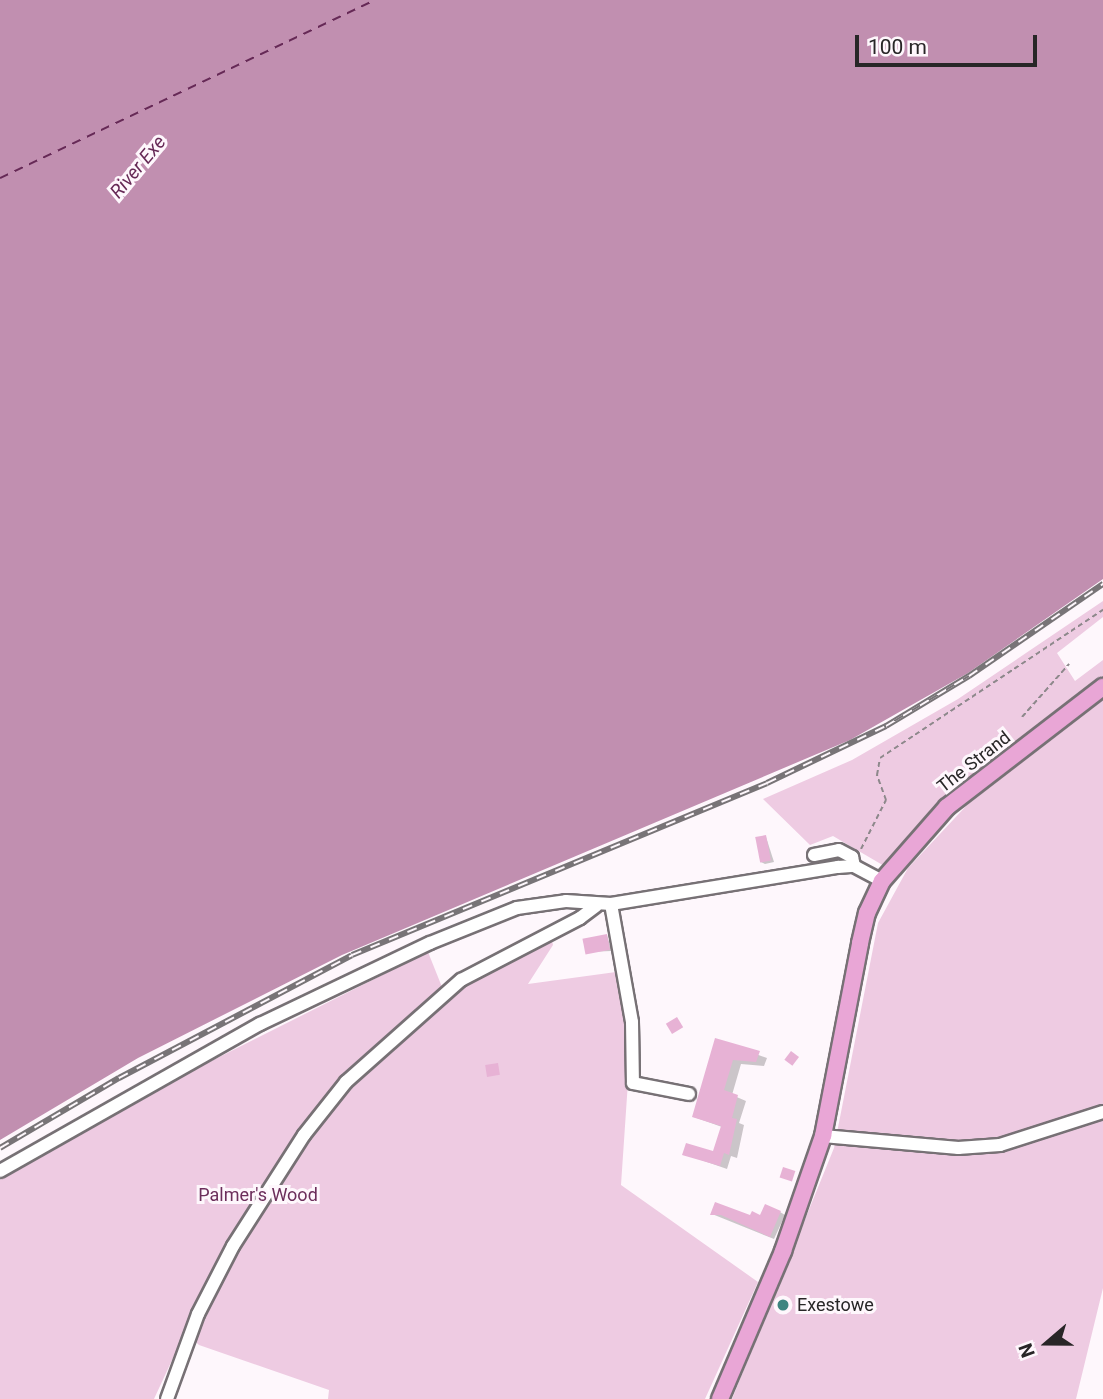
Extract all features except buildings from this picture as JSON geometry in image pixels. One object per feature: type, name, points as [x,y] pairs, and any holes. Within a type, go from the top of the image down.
[{"type":"main road","name":"The Strand","points":[[882,881],[947,807],[1103,687]]},
{"type":"main road","points":[[720,1399],[783,1251],[824,1136],[862,933],[882,881]]},
{"type":"street","points":[[814,855],[839,850],[852,857],[854,866]]},
{"type":"street","points":[[0,1171],[174,1069],[430,943],[529,905],[566,901],[596,906],[854,866],[882,881]]},
{"type":"street","points":[[611,904],[632,1022],[634,1083],[689,1094]]},
{"type":"street","points":[[167,1399],[198,1314],[233,1246],[304,1135],[346,1082],[461,980],[580,918],[596,906]]},
{"type":"street","points":[[824,1136],[958,1148],[1000,1145],[1103,1112]]},
{"type":"path","points":[[854,866],[886,800],[877,775],[880,758],[1103,610]]},
{"type":"path","points":[[1022,717],[1069,664]]},
{"type":"green space","points":[[1103,601],[1103,617],[1057,653],[1075,681],[1103,660],[1103,679],[1069,709],[949,792],[886,867],[833,836],[810,845],[763,799],[852,760],[958,699]]},
{"type":"green space","points":[[1103,699],[1103,1288],[1076,1399],[732,1399],[834,1148],[878,923],[908,868],[968,804]]},
{"type":"green space","name":"Palmer's Wood","points":[[551,937],[553,945],[528,984],[616,972],[622,991],[628,1016],[629,1067],[621,1185],[758,1282],[705,1399],[328,1399],[329,1390],[199,1345],[185,1332],[154,1399],[0,1399],[0,1180],[114,1110],[428,952],[446,997]]},
{"type":"water","name":"River Exe","points":[[0,0],[1103,0],[1103,579],[968,673],[850,740],[342,955],[138,1058],[0,1140]]},
{"type":"ferry route","points":[[0,178],[375,0]]},
{"type":"railway","points":[[0,1148],[119,1078],[352,955],[767,783],[886,726],[969,676],[1103,584]]},
{"type":"place","name":"Exestowe","points":[[783,1305]]}]
